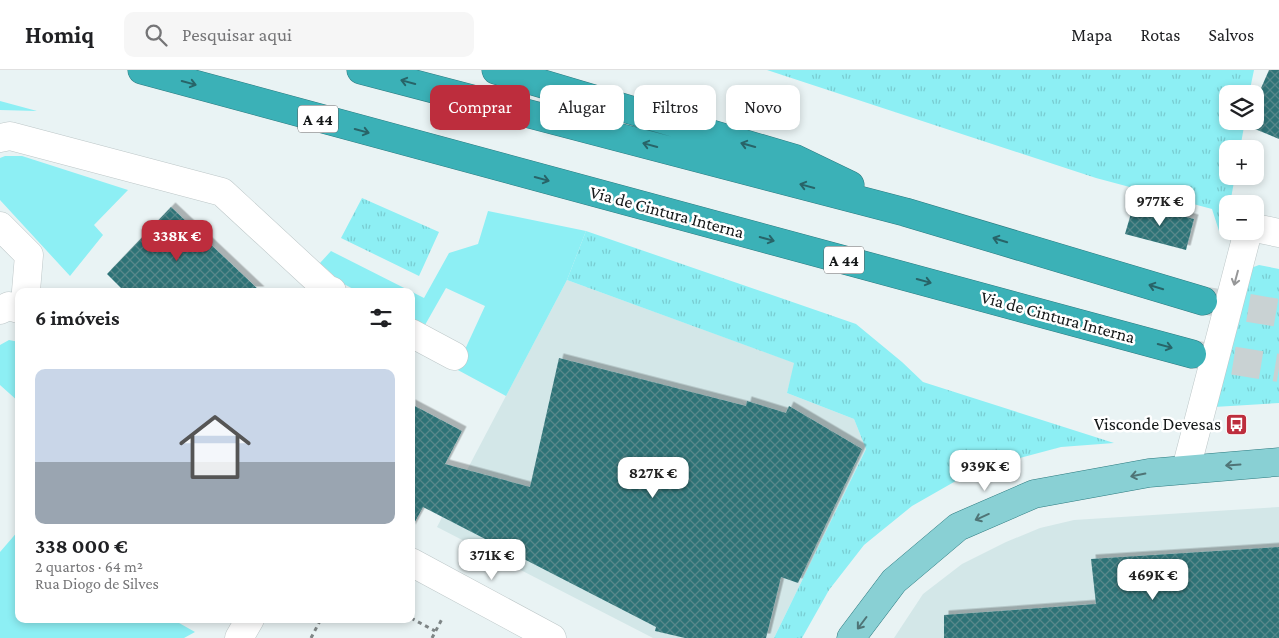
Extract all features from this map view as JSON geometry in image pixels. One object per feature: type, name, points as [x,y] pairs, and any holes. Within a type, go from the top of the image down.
[{"type":"highway","name":"Via de Cintura Interna","points":[[142,70],[1192,354]]},
{"type":"highway","points":[[361,70],[905,212],[1203,301]]},
{"type":"highway","points":[[496,70],[796,159],[905,212]]},
{"type":"main road","points":[[852,638],[894,581],[958,527],[1034,494],[1149,472],[1279,462]]},
{"type":"street","points":[[0,138],[10,136],[222,192],[326,288]]},
{"type":"street","points":[[0,226],[29,255],[26,288]]},
{"type":"street","points":[[1264,230],[1279,233]]},
{"type":"street","points":[[1186,469],[1246,240]]},
{"type":"street","points":[[0,310],[9,306],[15,308]]},
{"type":"street","points":[[415,335],[454,356]]},
{"type":"street","points":[[415,564],[552,638]]},
{"type":"street","points":[[239,638],[248,623]]},
{"type":"path","points":[[432,638],[445,614]]},
{"type":"path","points":[[415,620],[435,631]]},
{"type":"path","points":[[311,638],[319,623]]},
{"type":"shaded area","points":[[567,280],[795,363],[787,393],[854,419],[866,449],[774,638],[653,638],[437,527]]},
{"type":"shaded area","points":[[1279,507],[1279,638],[894,638],[923,594],[962,564],[1006,542],[1040,528],[1074,520]]},
{"type":"green space","points":[[767,70],[1254,70],[1251,85],[1219,85],[1219,130],[1243,130],[1242,140],[1219,140],[1219,185],[1233,185],[1232,195],[1219,195],[1219,231],[1212,209],[1096,178]]},
{"type":"green space","points":[[0,101],[37,111],[0,110]]},
{"type":"green space","points":[[5,156],[22,156],[128,190],[94,225],[103,235],[70,276],[0,200],[0,158]]},
{"type":"green space","points":[[362,198],[439,232],[419,276],[341,238]]},
{"type":"green space","points":[[488,211],[586,231],[567,280],[506,396],[456,369],[485,306],[446,288],[425,325],[415,320],[415,293],[424,298],[449,253],[478,244]]},
{"type":"green space","points":[[586,231],[856,324],[923,382],[1114,443],[1061,447],[1009,461],[961,478],[912,506],[864,545],[829,590],[802,638],[774,638],[866,449],[854,419],[787,393],[794,363],[567,280]]},
{"type":"green space","points":[[331,251],[404,288],[351,288],[342,283],[320,263]]},
{"type":"green space","points":[[1259,265],[1279,269],[1279,403],[1214,407],[1251,268]]},
{"type":"green space","points":[[9,340],[15,341],[15,398],[0,385],[0,345]]},
{"type":"green space","points":[[15,535],[15,623],[179,623],[195,632],[184,638],[0,638],[0,552]]},
{"type":"building","points":[[1269,70],[1279,70],[1279,139],[1257,130],[1264,130],[1264,85],[1262,85]]},
{"type":"building","points":[[1134,203],[1194,219],[1186,250],[1125,234]]},
{"type":"building","points":[[171,207],[257,288],[121,288],[107,274]]},
{"type":"building","points":[[559,358],[746,406],[747,401],[786,413],[789,406],[862,449],[798,583],[781,577],[766,638],[685,638],[655,631],[656,627],[423,507],[415,522],[415,406],[462,431],[445,464],[530,487]]},
{"type":"building","points":[[1279,547],[1279,638],[944,638],[944,615],[1096,604],[1091,559]]},
{"type":"tunnel","points":[[1207,301],[1279,313]]},
{"type":"tunnel","points":[[1192,354],[1279,368]]},
{"type":"place","name":"Visconde Devesas","points":[[1237,424]]}]
